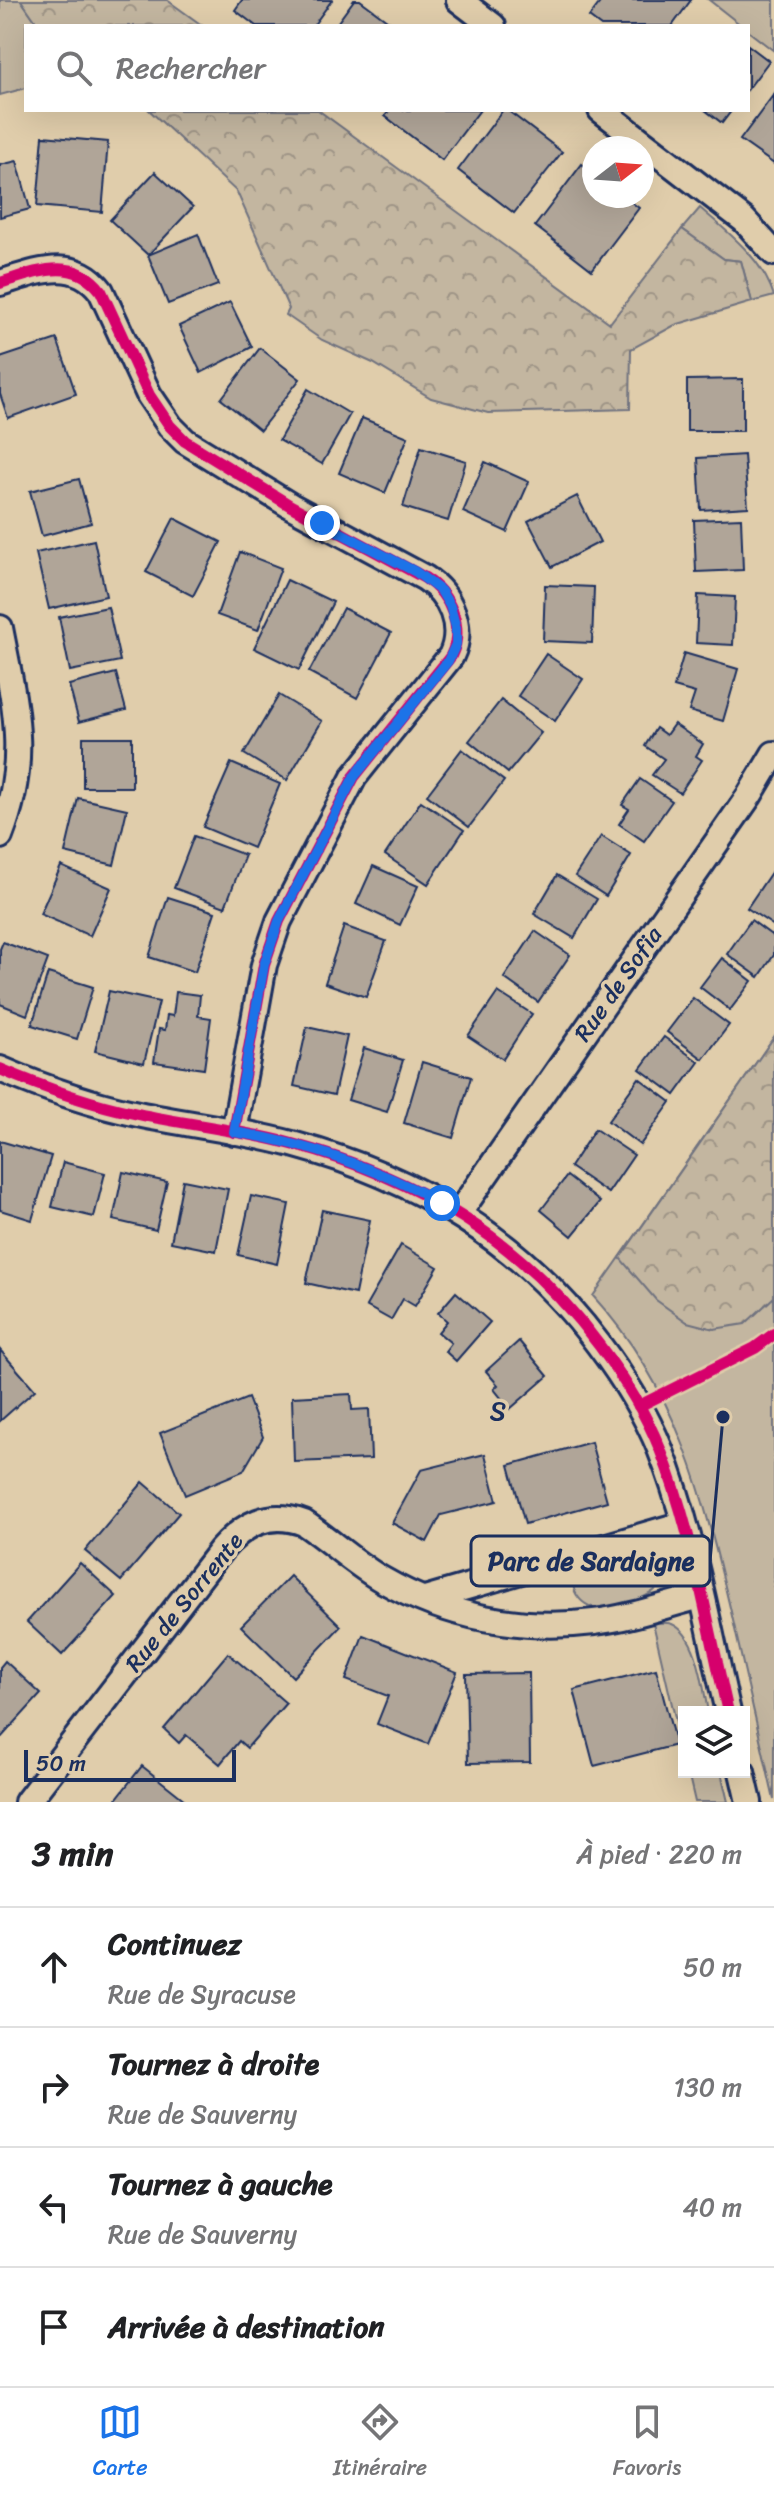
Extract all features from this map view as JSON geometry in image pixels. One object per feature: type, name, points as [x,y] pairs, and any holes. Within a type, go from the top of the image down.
[{"type":"street","points":[[459,0],[490,24]]},
{"type":"street","points":[[604,112],[744,220],[774,253]]},
{"type":"street","points":[[0,283],[51,269],[66,268],[85,275],[101,291],[155,406],[185,441],[291,506],[425,578],[441,591],[453,614],[457,639],[451,656],[354,777],[279,921],[264,965],[234,1132]]},
{"type":"street","points":[[0,628],[18,726],[19,749],[15,788],[0,836]]},
{"type":"street","name":"Rue de Sofia","points":[[459,1213],[749,796],[774,754]]},
{"type":"street","points":[[0,1069],[114,1108],[290,1143],[347,1161],[402,1183],[459,1213],[513,1253],[553,1290],[612,1363],[639,1406],[660,1450],[683,1524],[727,1706]]},
{"type":"street","name":"Rue de Sorrente","points":[[27,1802],[221,1550],[250,1524],[276,1517],[304,1523],[384,1581],[425,1599],[489,1620],[542,1625],[617,1618],[701,1596]]},
{"type":"street","points":[[425,1599],[683,1524]]},
{"type":"street","points":[[743,1778],[749,1802]]},
{"type":"green space","points":[[0,0],[21,0],[38,24],[24,24],[24,89],[0,95]]},
{"type":"green space","points":[[21,0],[167,0],[200,24],[38,24]]},
{"type":"green space","points":[[709,0],[774,0],[774,51],[750,33],[750,24],[739,24]]},
{"type":"green space","points":[[151,112],[321,112],[610,323],[682,229],[724,259],[741,261],[752,302],[675,325],[631,349],[630,409],[488,413],[431,398],[373,363],[322,340],[286,315],[289,309],[237,192]]},
{"type":"green space","points":[[700,208],[753,258],[774,296],[752,302],[741,261],[724,259],[682,229]]},
{"type":"green space","points":[[774,1037],[774,1800],[721,1572],[684,1446],[647,1368],[593,1296]]},
{"type":"green space","points":[[774,1037],[774,1297],[745,1324],[714,1329],[687,1322],[656,1300],[620,1258]]},
{"type":"green space","points":[[643,1550],[657,1557],[664,1570],[663,1579],[652,1592],[634,1601],[607,1608],[589,1606],[577,1595],[574,1580],[584,1567]]},
{"type":"green space","points":[[653,1623],[670,1623],[681,1630],[693,1650],[701,1676],[707,1706],[678,1706],[678,1730]]},
{"type":"green space","points":[[689,1778],[722,1778],[728,1802],[695,1802]]},
{"type":"building","points":[[242,0],[332,0],[314,24],[253,24],[235,10]]},
{"type":"building","points":[[354,0],[360,0],[392,24],[336,24]]},
{"type":"building","points":[[602,0],[691,0],[673,24],[598,24],[589,17]]},
{"type":"building","points":[[750,47],[769,61],[750,86]]},
{"type":"building","points":[[774,94],[774,164],[740,140]]},
{"type":"building","points":[[388,112],[478,112],[442,160],[385,116]]},
{"type":"building","points":[[502,112],[510,112],[562,152],[514,213],[458,170]]},
{"type":"building","points":[[708,112],[730,112],[722,123]]},
{"type":"building","points":[[43,136],[108,142],[102,212],[37,206]]},
{"type":"building","points":[[17,161],[30,209],[0,217],[0,165]]},
{"type":"building","points":[[582,164],[582,208],[639,208],[592,270],[535,226]]},
{"type":"building","points":[[155,172],[193,207],[148,255],[110,220]]},
{"type":"building","points":[[198,234],[218,285],[168,304],[148,255]]},
{"type":"building","points":[[230,302],[252,347],[201,373],[179,326]]},
{"type":"building","points":[[57,339],[76,394],[8,418],[0,394],[0,358]]},
{"type":"building","points":[[260,348],[300,379],[260,430],[221,399]]},
{"type":"building","points":[[743,379],[743,431],[687,431],[687,380]]},
{"type":"building","points":[[308,389],[350,414],[322,464],[279,440]]},
{"type":"building","points":[[362,418],[408,437],[385,493],[339,473]]},
{"type":"building","points":[[421,447],[466,461],[448,521],[403,507]]},
{"type":"building","points":[[744,455],[748,507],[701,510],[698,458]]},
{"type":"building","points":[[485,462],[529,482],[507,532],[463,512]]},
{"type":"building","points":[[79,479],[91,523],[42,536],[30,491]]},
{"type":"building","points":[[577,496],[600,542],[552,567],[528,521]]},
{"type":"building","points":[[174,518],[221,542],[193,596],[146,572]]},
{"type":"building","points":[[741,518],[743,570],[696,572],[694,520]]},
{"type":"building","points":[[94,540],[106,596],[49,609],[36,553]]},
{"type":"building","points":[[240,552],[281,568],[258,630],[217,615]]},
{"type":"building","points":[[287,580],[333,602],[299,670],[254,648]]},
{"type":"building","points":[[545,585],[594,587],[592,643],[543,641]]},
{"type":"building","points":[[698,595],[735,597],[733,645],[696,643]]},
{"type":"building","points":[[108,607],[120,661],[70,671],[59,617]]},
{"type":"building","points":[[343,608],[391,633],[357,698],[309,672]]},
{"type":"building","points":[[684,653],[738,669],[723,721],[689,711],[695,693],[674,687]]},
{"type":"building","points":[[546,654],[583,679],[555,721],[518,696]]},
{"type":"building","points":[[116,673],[126,710],[79,722],[69,685]]},
{"type":"building","points":[[279,695],[322,721],[287,780],[244,754]]},
{"type":"building","points":[[501,700],[541,733],[508,773],[469,741]]},
{"type":"building","points":[[674,724],[703,744],[696,756],[702,760],[680,793],[652,775],[664,759],[645,746],[656,728],[666,735]]},
{"type":"building","points":[[83,737],[132,737],[132,787],[83,787]]},
{"type":"building","points":[[462,749],[504,781],[469,827],[427,795]]},
{"type":"building","points":[[231,763],[280,784],[253,848],[203,827]]},
{"type":"building","points":[[640,779],[672,801],[644,841],[619,824],[629,809],[622,805]]},
{"type":"building","points":[[78,798],[127,809],[114,865],[65,853]]},
{"type":"building","points":[[421,801],[464,830],[428,884],[385,855]]},
{"type":"building","points":[[194,836],[245,855],[225,907],[174,888]]},
{"type":"building","points":[[601,836],[631,855],[606,896],[575,876]]},
{"type":"building","points":[[61,866],[111,888],[90,936],[40,914]]},
{"type":"building","points":[[373,866],[418,886],[400,925],[356,904]]},
{"type":"building","points":[[774,868],[774,926],[747,908]]},
{"type":"building","points":[[557,875],[597,899],[574,938],[534,914]]},
{"type":"building","points":[[168,897],[215,912],[195,972],[149,957]]},
{"type":"building","points":[[751,920],[774,937],[774,955],[759,977],[727,954]]},
{"type":"building","points":[[344,926],[386,941],[366,997],[325,983]]},
{"type":"building","points":[[535,931],[570,955],[538,1002],[504,978]]},
{"type":"building","points":[[3,942],[48,959],[27,1015],[0,1004],[0,949]]},
{"type":"building","points":[[722,958],[752,981],[730,1010],[700,987]]},
{"type":"building","points":[[48,973],[93,987],[77,1039],[32,1025]]},
{"type":"building","points":[[109,991],[159,1002],[144,1063],[95,1051]]},
{"type":"building","points":[[176,992],[200,995],[198,1016],[211,1018],[204,1069],[154,1062],[159,1029],[165,1030],[167,1015],[173,1016]]},
{"type":"building","points":[[498,992],[532,1014],[503,1059],[468,1036]]},
{"type":"building","points":[[693,998],[729,1025],[703,1059],[667,1032]]},
{"type":"building","points":[[307,1027],[347,1036],[334,1095],[294,1086]]},
{"type":"building","points":[[664,1037],[699,1062],[675,1095],[640,1069]]},
{"type":"building","points":[[364,1048],[403,1060],[387,1112],[348,1100]]},
{"type":"building","points":[[422,1062],[471,1077],[453,1138],[404,1123]]},
{"type":"building","points":[[639,1078],[671,1102],[640,1145],[608,1121]]},
{"type":"building","points":[[595,1129],[634,1155],[608,1193],[570,1167]]},
{"type":"building","points":[[0,1141],[51,1156],[32,1220],[0,1210]]},
{"type":"building","points":[[63,1162],[105,1173],[94,1217],[52,1207]]},
{"type":"building","points":[[123,1172],[167,1182],[156,1230],[113,1220]]},
{"type":"building","points":[[567,1176],[600,1202],[572,1236],[541,1210]]},
{"type":"building","points":[[183,1180],[228,1189],[216,1251],[171,1242]]},
{"type":"building","points":[[251,1196],[289,1204],[277,1264],[238,1255]]},
{"type":"building","points":[[322,1210],[370,1220],[355,1294],[306,1283]]},
{"type":"building","points":[[401,1245],[438,1267],[415,1306],[403,1299],[391,1320],[366,1306]]},
{"type":"building","points":[[456,1292],[490,1322],[456,1361],[445,1351],[451,1343],[438,1332],[447,1321],[438,1313]]},
{"type":"building","points":[[519,1341],[548,1376],[510,1409],[494,1389],[498,1385],[486,1371]]},
{"type":"building","points":[[0,1350],[35,1390],[0,1421]]},
{"type":"building","points":[[351,1394],[352,1410],[369,1409],[371,1459],[294,1462],[292,1397]]},
{"type":"building","points":[[248,1398],[263,1437],[243,1471],[185,1495],[160,1433]]},
{"type":"building","points":[[591,1442],[607,1501],[525,1524],[509,1465]]},
{"type":"building","points":[[485,1454],[497,1501],[441,1515],[427,1542],[392,1523],[421,1470]]},
{"type":"building","points":[[143,1482],[179,1513],[121,1581],[85,1551]]},
{"type":"building","points":[[80,1563],[116,1596],[62,1655],[27,1622]]},
{"type":"building","points":[[290,1576],[341,1626],[293,1677],[241,1626]]},
{"type":"building","points":[[363,1635],[457,1672],[428,1744],[377,1724],[388,1696],[346,1680]]},
{"type":"building","points":[[228,1653],[286,1703],[247,1748],[239,1741],[220,1764],[186,1735],[179,1743],[164,1729]]},
{"type":"building","points":[[5,1661],[41,1694],[0,1739],[0,1667]]},
{"type":"building","points":[[656,1669],[676,1745],[594,1766],[574,1690]]},
{"type":"building","points":[[529,1673],[530,1762],[468,1763],[466,1674]]},
{"type":"building","points":[[142,1766],[185,1800],[114,1802]]},
{"type":"cycle path","points":[[0,283],[54,269],[79,273],[90,280],[101,291],[149,395],[170,426],[185,441],[291,506],[425,578],[442,593],[453,612],[456,634],[451,656],[354,777],[279,921],[264,965],[234,1132]]},
{"type":"cycle path","points":[[0,1069],[102,1105],[273,1139],[338,1158],[424,1195],[500,1244],[535,1274],[568,1307],[599,1345],[633,1395],[654,1435],[690,1545],[727,1706]]},
{"type":"cycle path","points":[[639,1406],[755,1348],[774,1334]]},
{"type":"place","name":"Parc de Sardaigne","points":[[723,1417]]},
{"type":"district","name":"S","points":[[499,1411]]},
{"type":"route","points":[[322,523],[437,586],[450,606],[457,639],[448,661],[354,777],[279,921],[264,965],[234,1132],[290,1143],[335,1157],[379,1173],[442,1203]]}]
